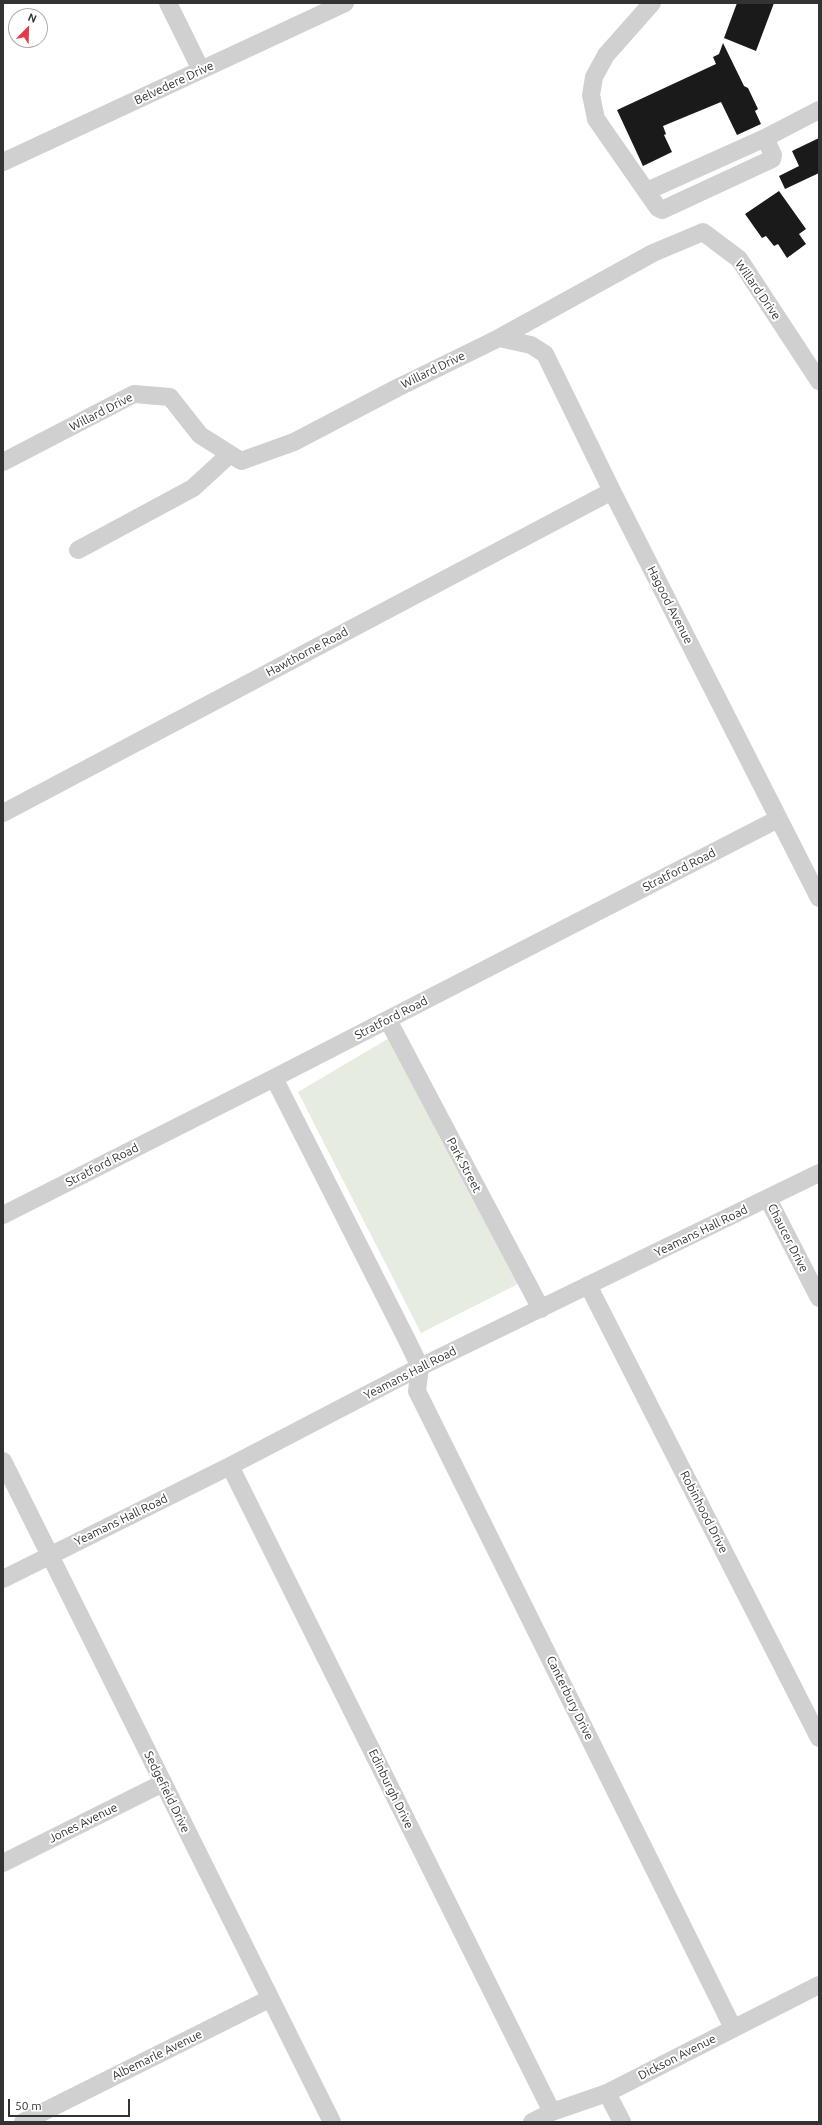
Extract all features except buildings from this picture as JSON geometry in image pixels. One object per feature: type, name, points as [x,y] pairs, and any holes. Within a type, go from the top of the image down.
[{"type":"street","points":[[168,3],[201,70]]},
{"type":"street","name":"Belvedere Drive","points":[[3,162],[345,3]]},
{"type":"street","points":[[652,3],[606,55],[594,76],[592,95],[596,119],[647,191],[765,138],[819,110]]},
{"type":"street","name":"Willard Drive","points":[[3,462],[134,394],[170,397],[200,435],[241,461],[294,442],[397,388],[499,338],[653,253],[703,232],[738,259],[819,381]]},
{"type":"street","name":"Hagood Avenue","points":[[499,338],[531,345],[545,354],[612,492],[819,898]]},
{"type":"street","points":[[78,550],[193,488],[230,454]]},
{"type":"street","name":"Hawthorne Road","points":[[3,813],[612,492]]},
{"type":"street","name":"Stratford Road","points":[[3,1215],[388,1020],[778,819]]},
{"type":"street","name":"Park Street","points":[[388,1020],[541,1309]]},
{"type":"street","points":[[274,1078],[420,1367]]},
{"type":"street","name":"Yeamans Hall Road","points":[[3,1579],[230,1466],[420,1367],[819,1173]]},
{"type":"street","name":"Chaucer Drive","points":[[768,1199],[819,1298]]},
{"type":"street","name":"Robinhood Drive","points":[[588,1285],[819,1738]]},
{"type":"street","name":"Canterbury Drive","points":[[420,1367],[417,1391],[733,2028]]},
{"type":"street","name":"Sedgefield Drive","points":[[3,1461],[332,2122]]},
{"type":"street","name":"Edinburgh Drive","points":[[230,1466],[552,2112]]},
{"type":"street","name":"Jones Avenue","points":[[3,1863],[163,1783]]},
{"type":"street","name":"Dickson Avenue","points":[[532,2122],[552,2112],[607,2093],[819,1985]]},
{"type":"street","name":"Albemarle Avenue","points":[[23,2122],[270,1999]]},
{"type":"street","points":[[607,2093],[622,2122]]},
{"type":"shaded area","points":[[391,1037],[520,1283],[421,1333],[298,1092]]}]
